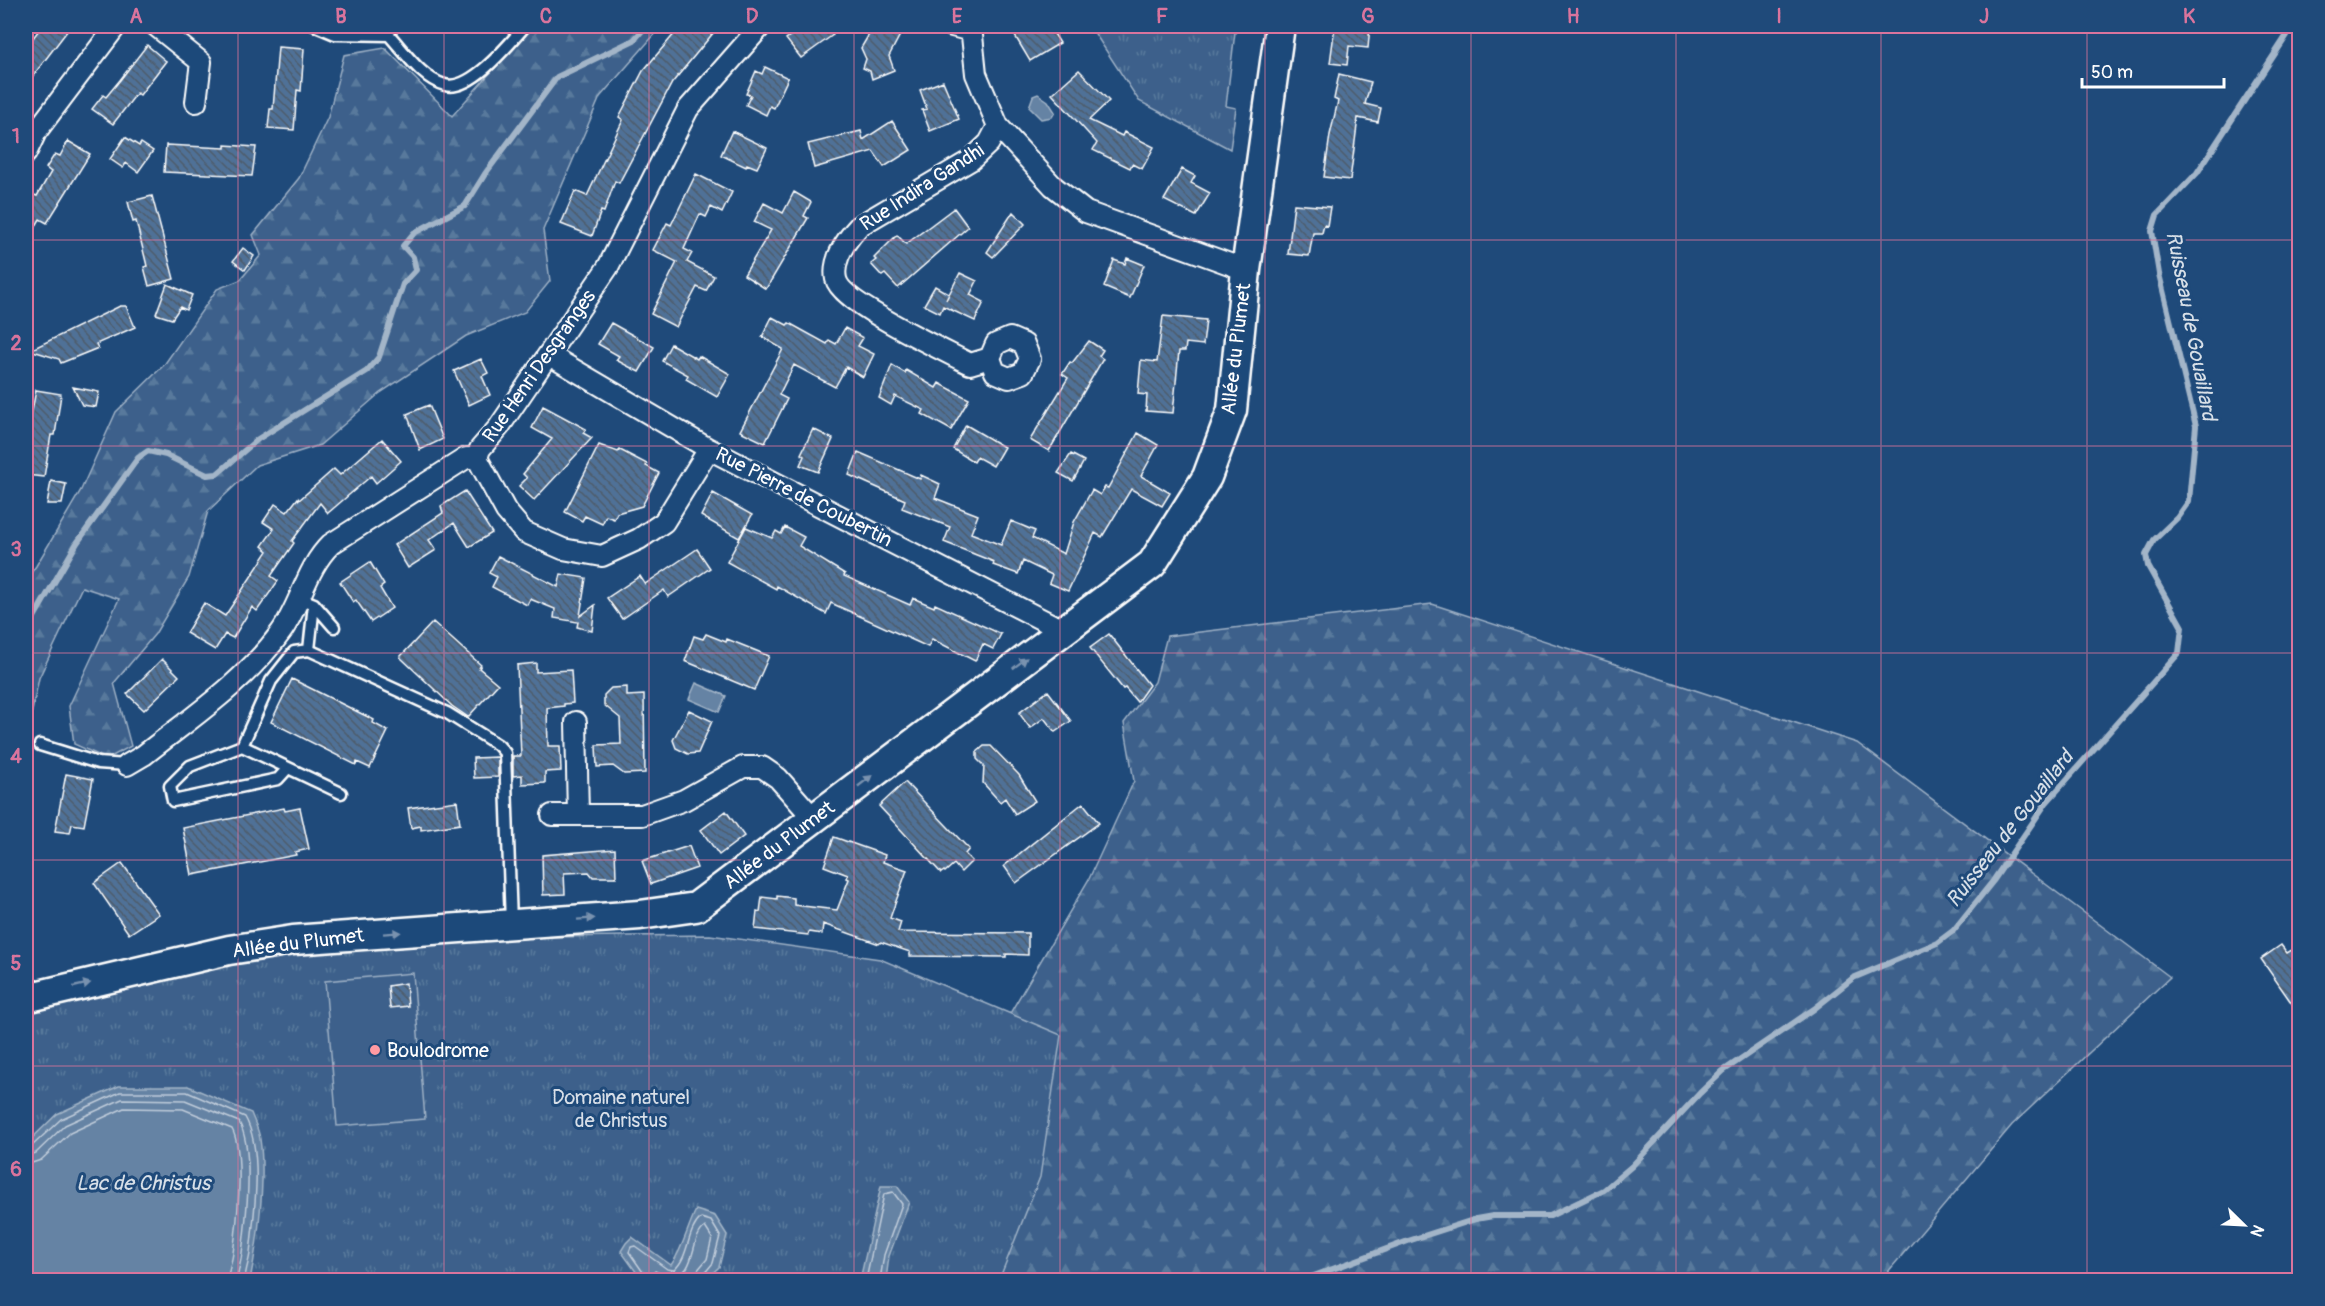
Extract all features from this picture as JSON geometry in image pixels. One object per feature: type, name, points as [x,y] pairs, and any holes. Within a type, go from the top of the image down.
[{"type":"street","points":[[26,153],[31,130],[116,26]]},
{"type":"street","points":[[156,26],[201,62],[196,102]]},
{"type":"street","name":"Rue Henri Desgranges","points":[[127,765],[144,755],[249,670],[307,601],[319,556],[331,544],[466,458],[477,458],[480,449],[499,427],[608,267],[688,109],[761,26]]},
{"type":"street","points":[[952,26],[971,28],[976,74],[998,126],[1053,186],[1086,212],[1246,270]]},
{"type":"street","name":"Allée du Plumet","points":[[26,998],[229,950],[293,940],[640,915],[696,907],[1152,564],[1207,477],[1232,410],[1246,270],[1280,26]]},
{"type":"street","name":"Rue Indira Gandhi","points":[[990,358],[970,364],[871,312],[848,296],[836,280],[836,263],[848,239],[859,226],[971,159],[990,143],[998,126]]},
{"type":"street","name":"Rue Pierre de Coubertin","points":[[549,355],[709,448],[1064,631]]},
{"type":"street","points":[[477,458],[506,511],[524,532],[563,549],[602,556],[639,539],[664,522],[709,448]]},
{"type":"street","points":[[576,722],[578,815]]},
{"type":"street","points":[[552,815],[642,814],[684,800],[743,767],[762,767],[778,778],[814,819]]},
{"type":"lane","points":[[316,26],[335,34],[389,35],[426,74],[445,85],[458,85],[493,63],[525,26]]},
{"type":"lane","points":[[307,601],[334,627]]},
{"type":"lane","points":[[307,601],[309,650]]},
{"type":"lane","points":[[288,768],[278,779],[173,801],[170,786],[190,766],[242,746],[271,681],[294,652],[309,650],[447,713],[498,745],[505,753],[511,924]]},
{"type":"lane","points":[[40,745],[98,764],[127,765]]},
{"type":"lane","points":[[242,746],[341,793]]},
{"type":"green space","points":[[532,26],[662,26],[600,97],[543,230],[550,281],[525,312],[466,336],[380,393],[320,445],[257,465],[208,511],[189,577],[155,634],[114,683],[131,746],[107,759],[74,744],[69,706],[119,599],[82,587],[39,678],[26,740],[26,580],[81,490],[116,412],[164,365],[217,289],[240,280],[261,255],[253,235],[299,178],[328,117],[344,55],[385,48],[452,116]]},
{"type":"green space","points":[[1090,26],[1245,26],[1244,29],[1235,32],[1226,106],[1236,108],[1230,149],[1139,101]]},
{"type":"green space","points":[[1432,604],[1857,743],[2170,977],[2012,1125],[1881,1280],[970,1280],[999,1032],[1089,879],[1134,781],[1124,723],[1155,682],[1167,636]]},
{"type":"green space","name":"Domaine naturel de Christus","points":[[710,935],[880,959],[1061,1035],[1040,1177],[999,1280],[26,1280],[26,998],[293,940]]},
{"type":"green space","name":"Boulodrome","points":[[413,973],[425,1119],[337,1126],[325,981]]},
{"type":"water","points":[[1038,94],[1048,101],[1055,112],[1052,117],[1041,119],[1029,107],[1033,96]]},
{"type":"water","points":[[696,683],[726,696],[719,712],[689,699]]},
{"type":"water","name":"Lac de Christus","points":[[119,1086],[188,1086],[251,1113],[258,1129],[262,1155],[262,1191],[250,1280],[26,1280],[26,1144],[57,1114]]},
{"type":"water","points":[[881,1186],[897,1186],[909,1202],[889,1256],[886,1280],[860,1280]]},
{"type":"water","points":[[696,1210],[715,1216],[727,1235],[719,1267],[705,1280],[642,1280],[621,1251],[626,1243],[632,1237],[671,1265],[679,1252]]},
{"type":"building","points":[[42,26],[71,26],[26,85],[26,47]]},
{"type":"building","points":[[681,26],[719,26],[672,83],[619,183],[615,181],[604,212],[601,211],[592,236],[561,224],[575,191],[587,196],[623,120],[619,117],[643,71]]},
{"type":"building","points":[[803,26],[825,26],[833,35],[801,58],[786,39]]},
{"type":"building","points":[[878,26],[883,26],[900,35],[889,56],[894,70],[872,79],[870,71],[863,68],[866,59],[861,48],[871,31],[874,32]]},
{"type":"building","points":[[1009,26],[1049,26],[1060,43],[1030,61]]},
{"type":"building","points":[[1335,26],[1370,26],[1368,48],[1349,46],[1347,65],[1330,63]]},
{"type":"building","points":[[147,45],[166,61],[140,95],[137,93],[113,124],[92,109],[103,95],[106,97]]},
{"type":"building","points":[[278,47],[304,49],[301,91],[297,90],[294,130],[268,128],[270,109],[273,109]]},
{"type":"building","points":[[765,67],[788,78],[774,108],[770,106],[766,115],[746,105],[751,95],[746,94],[756,71],[762,74]]},
{"type":"building","points":[[1079,70],[1109,101],[1089,120],[1122,136],[1124,132],[1154,147],[1142,169],[1132,164],[1130,168],[1093,150],[1097,143],[1052,94]]},
{"type":"building","points":[[1339,74],[1371,82],[1365,104],[1381,108],[1378,122],[1358,118],[1350,180],[1324,177],[1338,101],[1334,99]]},
{"type":"building","points":[[943,81],[959,119],[930,131],[922,110],[927,109],[920,90]]},
{"type":"building","points":[[892,121],[911,150],[884,167],[873,151],[814,168],[808,144],[861,131],[863,140]]},
{"type":"building","points":[[732,131],[767,148],[757,168],[747,164],[746,167],[721,155]]},
{"type":"building","points":[[125,137],[153,151],[138,172],[126,163],[123,168],[110,159]]},
{"type":"building","points":[[68,141],[90,154],[47,223],[40,219],[26,243],[26,209],[34,195],[37,196],[51,172],[46,168],[55,154],[60,156]]},
{"type":"building","points":[[166,145],[256,147],[252,176],[164,172]]},
{"type":"building","points":[[1182,169],[1195,176],[1191,183],[1210,193],[1196,216],[1164,200]]},
{"type":"building","points":[[696,174],[732,192],[722,213],[711,207],[706,217],[700,214],[684,249],[692,253],[687,262],[714,276],[706,291],[697,287],[676,327],[651,314],[677,262],[653,250],[667,223],[671,225]]},
{"type":"building","points":[[794,192],[811,202],[804,216],[808,218],[766,289],[744,275],[771,230],[754,222],[764,203],[783,213]]},
{"type":"building","points":[[152,196],[174,279],[149,286],[144,267],[147,266],[136,221],[133,222],[128,202]]},
{"type":"building","points":[[1294,204],[1330,207],[1327,226],[1324,225],[1322,233],[1313,233],[1309,256],[1288,254]]},
{"type":"building","points":[[954,208],[968,227],[898,288],[885,274],[882,276],[871,264],[897,235],[906,244]]},
{"type":"building","points":[[1013,212],[1025,224],[993,257],[987,252]]},
{"type":"building","points":[[243,248],[254,256],[245,270],[233,261]]},
{"type":"building","points":[[1127,258],[1144,265],[1130,298],[1104,287],[1114,260],[1125,264]]},
{"type":"building","points":[[960,273],[977,281],[970,295],[984,302],[975,321],[943,306],[940,313],[924,305],[935,286],[949,294],[946,300]]},
{"type":"building","points":[[167,284],[192,295],[186,310],[180,307],[172,319],[156,314]]},
{"type":"building","points":[[120,306],[126,306],[135,327],[96,344],[98,348],[61,363],[59,359],[30,350]]},
{"type":"building","points":[[1163,316],[1206,320],[1203,345],[1186,343],[1185,351],[1179,351],[1173,413],[1146,411],[1147,395],[1138,394],[1141,360],[1157,362]]},
{"type":"building","points":[[772,317],[787,325],[789,323],[827,344],[829,340],[836,344],[845,328],[863,338],[858,346],[874,354],[863,377],[846,367],[835,387],[794,365],[779,395],[787,399],[765,443],[740,431],[783,349],[762,337]]},
{"type":"building","points":[[611,323],[654,347],[639,372],[616,360],[619,356],[598,344]]},
{"type":"building","points":[[1089,341],[1103,350],[1099,356],[1103,359],[1049,451],[1030,440],[1068,378],[1062,374]]},
{"type":"building","points":[[671,344],[697,359],[699,356],[730,374],[717,397],[686,379],[688,375],[662,361]]},
{"type":"building","points":[[481,359],[488,373],[482,376],[490,395],[469,405],[454,371]]},
{"type":"building","points":[[892,365],[905,373],[906,370],[936,388],[939,383],[969,399],[951,430],[922,414],[924,410],[895,396],[891,405],[879,398]]},
{"type":"building","points":[[73,387],[99,392],[96,407],[82,405]]},
{"type":"building","points":[[36,390],[61,394],[55,435],[51,435],[44,477],[26,475],[26,442]]},
{"type":"building","points":[[429,405],[443,439],[420,450],[407,414]]},
{"type":"building","points":[[543,406],[586,429],[583,433],[592,438],[534,500],[519,486],[527,478],[523,474],[552,439],[532,428]]},
{"type":"building","points":[[966,425],[1004,447],[993,466],[977,457],[974,462],[953,449]]},
{"type":"building","points":[[813,429],[833,439],[818,472],[800,465],[804,456],[801,454]]},
{"type":"building","points":[[1138,433],[1158,445],[1141,476],[1170,493],[1162,506],[1131,489],[1102,537],[1095,533],[1068,591],[1049,583],[1052,575],[1023,561],[1018,574],[944,542],[950,527],[902,508],[905,500],[849,475],[858,452],[920,479],[921,475],[940,484],[935,498],[978,515],[971,533],[1001,545],[1011,521],[1035,531],[1032,538],[1064,554],[1074,522],[1092,490],[1100,495],[1105,487],[1108,488]]},
{"type":"building","points":[[382,439],[401,461],[376,483],[371,476],[328,513],[320,503],[292,541],[294,543],[271,576],[278,581],[257,611],[252,607],[233,638],[225,634],[215,650],[186,633],[204,603],[225,616],[268,551],[262,546],[274,529],[263,522],[275,504],[287,512],[298,498],[299,500],[334,469],[340,475]]},
{"type":"building","points":[[599,445],[618,452],[620,450],[659,473],[642,506],[617,513],[614,519],[606,516],[602,524],[585,516],[582,521],[565,512]]},
{"type":"building","points":[[1071,454],[1084,461],[1073,481],[1058,473]]},
{"type":"building","points":[[51,481],[66,484],[62,504],[47,504]]},
{"type":"building","points":[[465,491],[492,533],[469,547],[454,523],[429,540],[436,550],[408,568],[394,545],[443,513],[441,506]]},
{"type":"building","points":[[713,493],[752,515],[739,538],[701,516]]},
{"type":"building","points":[[746,527],[772,538],[776,531],[781,534],[785,527],[804,537],[799,546],[845,574],[844,576],[910,605],[913,598],[934,607],[935,604],[1001,634],[993,649],[983,644],[975,661],[932,639],[928,647],[831,603],[826,614],[777,586],[776,589],[727,562]]},
{"type":"building","points":[[697,549],[710,568],[668,597],[664,590],[622,619],[607,598],[640,576],[645,584]]},
{"type":"building","points":[[498,556],[558,587],[561,574],[586,578],[580,616],[595,605],[592,631],[577,627],[578,622],[554,618],[555,609],[530,599],[527,605],[492,587],[497,577],[489,573]]},
{"type":"building","points":[[370,562],[384,585],[380,588],[392,608],[371,622],[356,600],[353,602],[340,582]]},
{"type":"building","points":[[433,622],[481,665],[479,668],[498,684],[468,717],[452,706],[400,657]]},
{"type":"building","points":[[706,634],[726,642],[727,639],[769,656],[754,690],[685,661],[694,636],[703,639]]},
{"type":"building","points":[[1109,634],[1149,685],[1137,702],[1125,688],[1123,689],[1090,648]]},
{"type":"building","points":[[162,659],[179,676],[144,710],[127,694]]},
{"type":"building","points":[[536,663],[536,672],[571,670],[573,703],[547,708],[548,746],[560,746],[561,771],[545,772],[545,783],[522,784],[522,775],[513,776],[513,756],[521,756],[517,665]]},
{"type":"building","points":[[292,679],[374,720],[373,723],[388,731],[370,768],[357,762],[356,765],[271,722]]},
{"type":"building","points":[[627,687],[627,696],[644,695],[645,773],[624,774],[613,766],[597,767],[596,745],[621,744],[620,718],[604,705],[604,695],[611,688]]},
{"type":"building","points":[[1048,691],[1071,721],[1055,732],[1044,718],[1030,728],[1019,713]]},
{"type":"building","points":[[689,710],[712,721],[698,753],[688,754],[676,748],[673,740]]},
{"type":"building","points":[[984,746],[991,746],[1019,775],[1035,801],[1015,814],[1005,798],[1000,802],[983,783],[984,766],[977,759],[977,752]]},
{"type":"building","points":[[498,757],[498,777],[474,778],[473,758]]},
{"type":"building","points":[[66,774],[93,779],[84,826],[72,824],[70,833],[55,831]]},
{"type":"building","points":[[905,782],[969,849],[965,854],[972,861],[961,872],[954,864],[941,873],[879,806]]},
{"type":"building","points":[[457,801],[460,824],[421,830],[421,826],[411,828],[408,808]]},
{"type":"building","points":[[1083,803],[1099,823],[1016,883],[1004,866]]},
{"type":"building","points":[[284,808],[285,811],[300,808],[309,849],[295,852],[296,855],[192,875],[183,828]]},
{"type":"building","points":[[726,811],[744,836],[719,855],[701,830]]},
{"type":"building","points":[[834,837],[885,855],[883,862],[907,870],[890,918],[901,922],[898,932],[1028,933],[1028,955],[1006,954],[1006,957],[910,956],[910,952],[881,942],[879,944],[823,924],[822,934],[809,932],[808,935],[755,929],[757,911],[760,912],[762,897],[794,898],[794,905],[837,910],[849,879],[848,875],[824,866]]},
{"type":"building","points":[[689,846],[697,868],[651,884],[642,861]]},
{"type":"building","points":[[615,849],[616,877],[593,877],[589,872],[564,873],[565,894],[543,895],[542,855]]},
{"type":"building","points":[[122,863],[159,914],[129,934],[94,883]]},
{"type":"building","points":[[2281,945],[2287,953],[2300,945],[2300,1015],[2261,959]]},
{"type":"building","points":[[406,983],[408,1006],[390,1008],[388,986]]},
{"type":"waterway","points":[[26,631],[77,543],[138,458],[148,451],[166,455],[207,475],[217,474],[258,439],[367,371],[379,357],[403,284],[416,270],[413,257],[403,246],[414,233],[465,206],[485,174],[557,77],[634,40],[646,26]]},
{"type":"waterway","name":"Ruisseau de Gouaillard","points":[[1303,1280],[1408,1241],[1476,1219],[1493,1216],[1550,1216],[1604,1190],[1632,1166],[1723,1071],[1814,1009],[1853,978],[1937,943],[1953,931],[1993,881],[2046,803],[2179,653],[2182,627],[2148,566],[2146,555],[2154,540],[2177,518],[2189,501],[2196,426],[2159,274],[2152,231],[2157,215],[2197,173],[2293,26]]},
{"type":"place","name":"Boulodrome","points":[[375,1050]]}]
